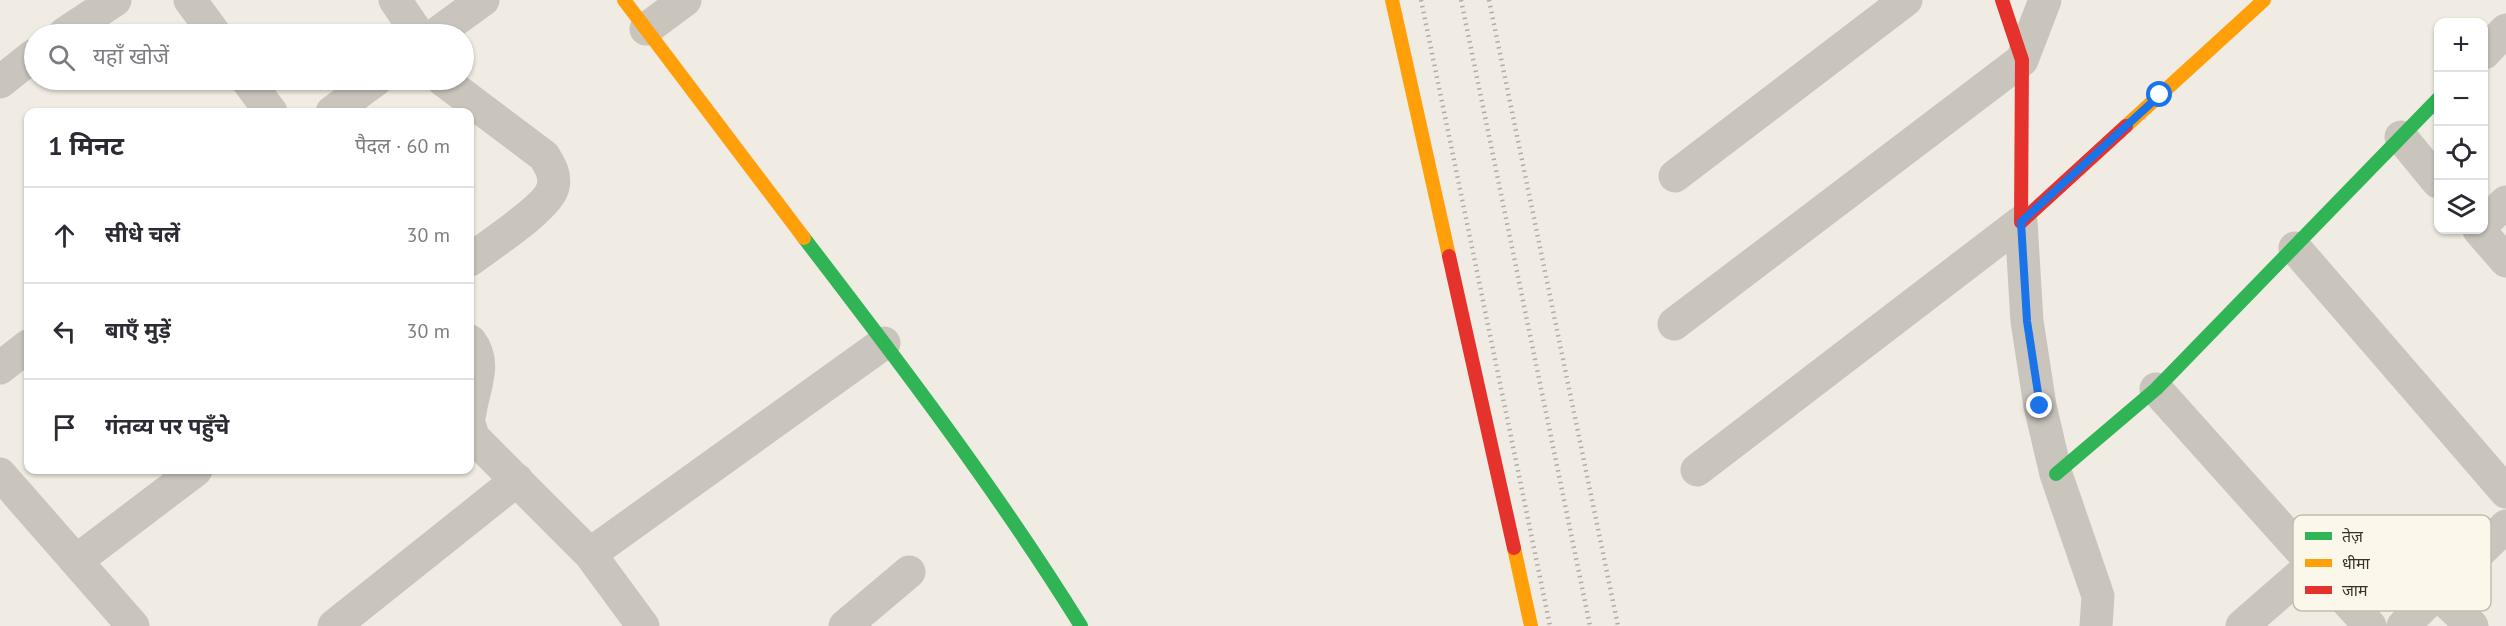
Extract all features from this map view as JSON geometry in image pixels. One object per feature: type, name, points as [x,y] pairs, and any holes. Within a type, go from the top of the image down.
[{"type":"street","points":[[79,24],[115,0]]},
{"type":"street","points":[[190,0],[208,24]]},
{"type":"street","points":[[395,0],[411,24]]},
{"type":"street","points":[[450,24],[483,0]]},
{"type":"street","points":[[624,0],[884,343],[1047,571],[1081,626]]},
{"type":"street","points":[[646,29],[685,0]]},
{"type":"street","points":[[1392,0],[1531,626]]},
{"type":"street","points":[[1675,176],[1906,0]]},
{"type":"street","points":[[2002,0],[2022,60],[2021,222],[2027,321],[2040,406],[2056,474],[2098,596],[2096,626]]},
{"type":"street","points":[[1674,324],[2022,60],[2045,0]]},
{"type":"street","points":[[1697,470],[2021,222],[2264,0]]},
{"type":"street","points":[[0,82],[24,63]]},
{"type":"street","points":[[256,90],[269,108]]},
{"type":"street","points":[[338,108],[362,90]]},
{"type":"street","points":[[456,90],[544,156],[553,172],[554,187],[547,202],[474,258]]},
{"type":"street","points":[[2056,474],[2156,389],[2434,104]]},
{"type":"street","points":[[2401,137],[2437,180]]},
{"type":"street","points":[[2488,219],[2506,202]]},
{"type":"street","points":[[2482,234],[2506,261]]},
{"type":"street","points":[[2295,248],[2506,492]]},
{"type":"street","points":[[590,554],[884,343]]},
{"type":"street","points":[[474,347],[479,366],[474,392]]},
{"type":"street","points":[[0,368],[24,349]]},
{"type":"street","points":[[2156,389],[2293,542]]},
{"type":"street","points":[[474,438],[590,554],[643,626]]},
{"type":"street","points":[[0,474],[133,626]]},
{"type":"street","points":[[76,561],[191,474]]},
{"type":"street","points":[[334,626],[517,480]]},
{"type":"street","points":[[2491,540],[2506,526]]},
{"type":"street","points":[[845,626],[909,572]]},
{"type":"street","points":[[2242,626],[2293,581]]},
{"type":"street","points":[[2356,611],[2370,626]]},
{"type":"street","points":[[2403,626],[2418,611]]},
{"type":"street","points":[[2456,611],[2472,626]]},
{"type":"railway","points":[[1421,0],[1550,626]]},
{"type":"railway","points":[[1461,0],[1590,626]]},
{"type":"railway","points":[[1489,0],[1618,626]]},
{"type":"traffic: fast","points":[[2056,474],[2156,389],[2434,103]]},
{"type":"traffic: fast","points":[[804,238],[982,477],[1081,626]]},
{"type":"traffic: slow","points":[[624,0],[804,238]]},
{"type":"traffic: slow","points":[[1392,0],[1449,256]]},
{"type":"traffic: slow","points":[[2126,126],[2264,0]]},
{"type":"traffic: slow","points":[[1514,548],[1531,626]]},
{"type":"traffic: jam","points":[[2002,0],[2022,60],[2021,222],[2126,126]]},
{"type":"traffic: jam","points":[[1449,256],[1514,548]]},
{"type":"route","points":[[2040,406],[2027,321],[2021,222],[2160,95]]}]
